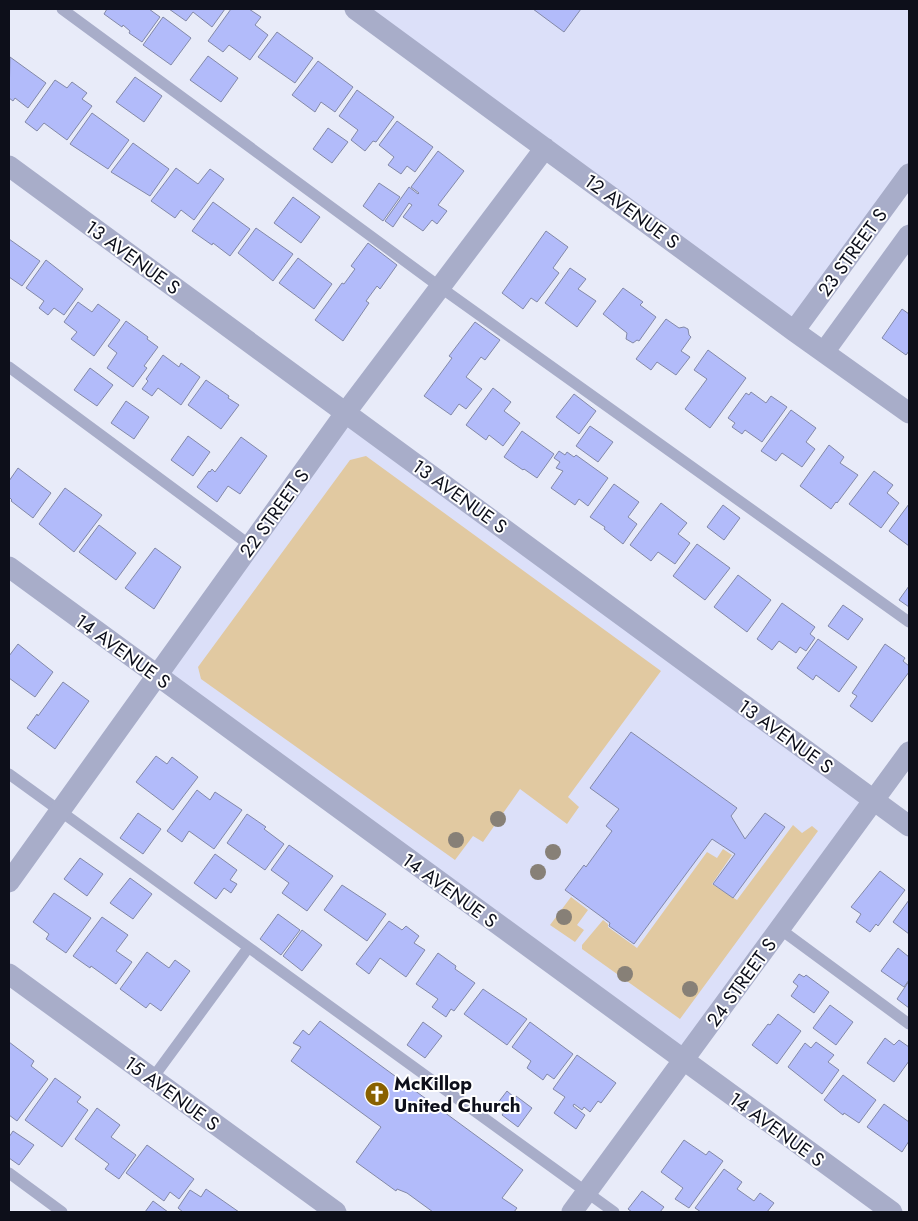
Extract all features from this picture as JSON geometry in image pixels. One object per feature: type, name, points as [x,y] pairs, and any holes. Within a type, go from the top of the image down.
[{"type":"street","name":"12 AVENUE S","points":[[355,9],[794,331],[909,413]]},
{"type":"street","name":"22 STREET S","points":[[9,882],[346,412],[545,148]]},
{"type":"street","name":"13 AVENUE S","points":[[9,166],[909,826]]},
{"type":"street","name":"23 STREET S","points":[[794,331],[909,174]]},
{"type":"street","name":"23 STREET S","points":[[824,352],[909,235]]},
{"type":"street","name":"14 AVENUE S","points":[[9,567],[892,1212]]},
{"type":"street","name":"24 STREET S","points":[[572,1212],[909,752]]},
{"type":"street","name":"15 AVENUE S","points":[[9,974],[336,1212]]},
{"type":"lane","points":[[62,9],[440,288],[909,622]]},
{"type":"lane","points":[[9,367],[251,546]]},
{"type":"lane","points":[[9,774],[614,1212]]},
{"type":"lane","points":[[780,929],[909,1024]]},
{"type":"lane","points":[[152,1079],[248,948]]},
{"type":"lane","points":[[9,1173],[62,1212]]},
{"type":"shaded area","points":[[355,9],[909,9],[909,174],[794,331]]},
{"type":"shaded area","points":[[346,412],[873,800],[684,1061],[157,676]]},
{"type":"shaded area","points":[[366,456],[661,671],[568,797],[579,807],[567,824],[520,789],[483,842],[473,836],[455,860],[201,679],[198,667],[350,460]]},
{"type":"shaded area","points":[[793,825],[802,833],[812,826],[818,831],[680,1019],[582,949],[582,945],[603,920],[608,924],[608,927],[637,948],[707,852],[717,858],[723,849],[732,855],[712,884],[737,900]]},
{"type":"shaded area","points":[[571,897],[588,910],[577,925],[584,930],[575,942],[550,925]]},
{"type":"building","points":[[107,9],[149,9],[160,17],[142,42],[129,33],[130,31],[123,25],[122,27],[104,14]]},
{"type":"building","points":[[169,9],[225,9],[212,27],[193,12],[186,21]]},
{"type":"building","points":[[231,9],[249,9],[261,17],[255,25],[268,35],[250,60],[229,45],[223,52],[208,41]]},
{"type":"building","points":[[533,9],[581,9],[564,32]]},
{"type":"building","points":[[163,17],[191,38],[171,65],[143,45]]},
{"type":"building","points":[[277,32],[313,58],[295,83],[258,57]]},
{"type":"building","points":[[208,56],[238,78],[221,102],[190,80]]},
{"type":"building","points":[[10,57],[46,83],[28,108],[15,98],[13,101],[9,98]]},
{"type":"building","points":[[318,61],[353,87],[335,112],[321,102],[315,112],[292,95]]},
{"type":"building","points":[[135,77],[162,96],[144,122],[116,102]]},
{"type":"building","points":[[55,80],[67,88],[72,82],[87,93],[82,99],[92,106],[67,140],[44,123],[37,131],[25,122]]},
{"type":"building","points":[[357,90],[394,117],[376,142],[373,141],[365,151],[351,140],[358,130],[339,116]]},
{"type":"building","points":[[92,113],[129,140],[108,169],[70,144]]},
{"type":"building","points":[[397,121],[433,147],[415,172],[407,166],[401,174],[388,165],[394,157],[379,145]]},
{"type":"building","points":[[328,128],[348,142],[332,163],[313,149]]},
{"type":"building","points":[[133,143],[169,169],[150,196],[111,172]]},
{"type":"building","points":[[438,151],[464,171],[438,205],[447,211],[437,224],[432,220],[423,231],[403,217],[412,205],[409,203],[393,227],[385,221],[409,187],[419,193],[411,187]]},
{"type":"building","points":[[176,168],[198,184],[210,169],[224,179],[194,220],[181,210],[175,218],[151,201]]},
{"type":"building","points":[[379,183],[400,197],[383,221],[363,206]]},
{"type":"building","points":[[293,197],[320,217],[301,243],[274,223]]},
{"type":"building","points":[[213,202],[250,229],[230,256],[213,243],[212,245],[192,231]]},
{"type":"building","points":[[256,228],[293,254],[273,281],[238,253]]},
{"type":"building","points":[[546,231],[568,247],[553,268],[559,273],[537,302],[531,298],[523,309],[502,293]]},
{"type":"building","points":[[9,239],[40,261],[22,286],[9,277]]},
{"type":"building","points":[[368,243],[397,265],[380,289],[377,286],[366,301],[369,303],[343,341],[315,320],[342,283],[344,284],[355,269],[351,266]]},
{"type":"building","points":[[298,258],[332,284],[314,309],[279,283]]},
{"type":"building","points":[[46,260],[83,289],[64,315],[54,308],[48,315],[39,308],[44,301],[26,288]]},
{"type":"building","points":[[570,268],[586,279],[578,289],[596,301],[577,327],[545,303]]},
{"type":"building","points":[[623,288],[643,302],[640,305],[656,317],[639,341],[637,340],[633,343],[626,339],[627,333],[603,314]]},
{"type":"building","points":[[78,302],[92,312],[98,304],[120,320],[94,356],[71,339],[77,332],[64,322]]},
{"type":"building","points":[[902,309],[909,314],[909,351],[906,355],[882,338]]},
{"type":"building","points":[[666,319],[679,328],[684,327],[688,329],[691,337],[681,351],[690,357],[676,375],[657,362],[651,370],[636,359]]},
{"type":"building","points":[[126,321],[158,347],[144,366],[147,368],[133,387],[107,368],[117,353],[108,346]]},
{"type":"building","points":[[475,322],[500,340],[485,360],[481,357],[466,377],[482,389],[466,409],[459,404],[451,415],[424,396],[452,358],[449,356]]},
{"type":"building","points":[[708,350],[746,378],[710,428],[685,409],[707,379],[694,370]]},
{"type":"building","points":[[163,355],[179,367],[181,363],[200,377],[181,405],[158,388],[152,396],[142,389],[148,381],[146,379]]},
{"type":"building","points":[[90,368],[113,385],[97,406],[74,390]]},
{"type":"building","points":[[206,380],[239,405],[221,429],[188,405]]},
{"type":"building","points":[[493,388],[511,402],[504,411],[520,423],[503,446],[489,435],[486,440],[466,425]]},
{"type":"building","points":[[751,392],[766,403],[771,396],[787,407],[762,442],[745,430],[742,434],[732,427],[735,423],[728,418],[746,393],[749,395]]},
{"type":"building","points":[[574,394],[596,411],[579,434],[556,417]]},
{"type":"building","points":[[126,401],[149,417],[134,439],[111,423]]},
{"type":"building","points":[[791,410],[816,428],[806,442],[815,449],[802,467],[782,453],[776,461],[761,451]]},
{"type":"building","points":[[590,426],[613,442],[598,462],[576,446]]},
{"type":"building","points":[[522,431],[554,454],[537,478],[504,457]]},
{"type":"building","points":[[188,436],[210,452],[193,476],[171,460]]},
{"type":"building","points":[[241,437],[267,456],[240,494],[228,486],[217,502],[197,487],[209,471],[212,469],[215,472]]},
{"type":"building","points":[[829,445],[844,457],[840,463],[858,475],[831,509],[800,486]]},
{"type":"building","points":[[559,451],[565,455],[567,452],[574,457],[576,455],[608,478],[588,506],[579,499],[575,505],[551,488],[563,471],[556,468],[560,462],[554,458]]},
{"type":"building","points":[[18,468],[51,493],[33,518],[11,501],[9,497],[9,481]]},
{"type":"building","points":[[874,471],[893,485],[887,493],[899,503],[881,528],[849,504]]},
{"type":"building","points":[[614,484],[639,502],[628,517],[637,524],[623,544],[604,529],[605,527],[590,517]]},
{"type":"building","points":[[65,488],[102,515],[74,552],[39,524]]},
{"type":"building","points":[[661,503],[687,523],[678,534],[690,543],[675,564],[658,552],[651,561],[630,545]]},
{"type":"building","points":[[909,504],[909,546],[889,531]]},
{"type":"building","points":[[723,505],[740,518],[724,540],[707,527]]},
{"type":"building","points":[[99,525],[136,553],[116,580],[79,552]]},
{"type":"building","points":[[697,544],[730,568],[705,600],[673,576]]},
{"type":"building","points":[[155,548],[181,567],[154,609],[125,588]]},
{"type":"building","points":[[738,575],[771,600],[747,632],[714,607]]},
{"type":"building","points":[[909,586],[909,607],[899,600]]},
{"type":"building","points":[[782,603],[815,627],[810,634],[815,638],[806,651],[800,647],[796,653],[779,641],[772,650],[757,639]]},
{"type":"building","points":[[843,605],[863,619],[848,640],[828,626]]},
{"type":"building","points":[[818,639],[857,667],[839,692],[816,675],[813,680],[797,668]]},
{"type":"building","points":[[18,644],[53,672],[35,697],[9,678],[9,656]]},
{"type":"building","points":[[885,644],[905,658],[903,661],[909,666],[909,672],[872,722],[850,706],[857,696],[852,693]]},
{"type":"building","points":[[63,682],[89,701],[55,749],[27,728]]},
{"type":"building","points":[[631,732],[737,808],[731,816],[745,839],[765,813],[785,827],[733,898],[713,884],[735,854],[712,839],[634,944],[609,926],[610,923],[565,890],[584,865],[586,867],[612,831],[606,826],[619,809],[590,788]]},
{"type":"building","points":[[156,756],[167,764],[172,757],[198,777],[173,810],[136,782]]},
{"type":"building","points":[[197,790],[210,800],[215,792],[242,810],[214,849],[189,831],[182,842],[167,831]]},
{"type":"building","points":[[138,813],[161,829],[143,854],[120,838]]},
{"type":"building","points":[[247,814],[266,827],[264,829],[284,844],[265,870],[227,843]]},
{"type":"building","points":[[289,845],[333,876],[307,911],[282,893],[289,883],[271,870]]},
{"type":"building","points":[[215,854],[237,870],[230,880],[237,884],[231,893],[224,888],[216,899],[194,883]]},
{"type":"building","points":[[80,858],[103,874],[87,896],[64,879]]},
{"type":"building","points":[[880,871],[905,890],[878,926],[876,924],[870,932],[856,922],[861,914],[851,907]]},
{"type":"building","points":[[130,878],[152,894],[133,919],[110,903]]},
{"type":"building","points":[[342,885],[386,914],[367,941],[324,910]]},
{"type":"building","points":[[54,893],[91,918],[66,953],[46,939],[49,934],[33,922]]},
{"type":"building","points":[[909,900],[909,934],[893,922]]},
{"type":"building","points":[[278,914],[300,930],[281,955],[260,939]]},
{"type":"building","points":[[102,917],[128,935],[116,951],[132,962],[116,984],[73,956]]},
{"type":"building","points":[[389,921],[402,930],[406,926],[419,936],[414,943],[425,950],[406,977],[380,958],[369,974],[356,964]]},
{"type":"building","points":[[302,930],[322,945],[302,971],[283,956]]},
{"type":"building","points":[[898,948],[909,957],[909,980],[904,987],[881,971]]},
{"type":"building","points":[[147,952],[169,968],[175,960],[190,971],[161,1011],[150,1003],[146,1008],[120,989]]},
{"type":"building","points":[[438,953],[456,966],[455,969],[475,983],[454,1011],[451,1009],[446,1017],[432,1007],[438,999],[416,984]]},
{"type":"building","points":[[799,974],[804,977],[806,975],[829,992],[814,1013],[791,996],[798,986],[793,982]]},
{"type":"building","points":[[909,981],[909,1008],[897,999]]},
{"type":"building","points":[[483,989],[527,1019],[507,1045],[464,1014]]},
{"type":"building","points":[[830,1005],[853,1022],[836,1045],[813,1028]]},
{"type":"building","points":[[778,1014],[801,1031],[777,1064],[752,1045]]},
{"type":"building","name":"McKillop United Church","points":[[320,1021],[523,1170],[502,1198],[517,1208],[514,1212],[433,1212],[407,1193],[397,1189],[396,1191],[356,1162],[381,1127],[291,1061],[301,1047],[293,1043],[303,1030],[309,1035]]},
{"type":"building","points":[[423,1022],[442,1036],[425,1058],[407,1045]]},
{"type":"building","points":[[530,1022],[573,1054],[554,1079],[547,1074],[543,1080],[527,1068],[531,1061],[512,1047]]},
{"type":"building","points":[[885,1038],[894,1045],[899,1040],[909,1047],[909,1061],[894,1082],[867,1063]]},
{"type":"building","points":[[9,1042],[34,1061],[31,1066],[48,1079],[17,1121],[9,1115]]},
{"type":"building","points":[[816,1042],[834,1055],[828,1062],[839,1070],[822,1094],[788,1067],[805,1043],[811,1048]]},
{"type":"building","points":[[577,1055],[616,1083],[601,1103],[598,1101],[590,1112],[584,1107],[582,1110],[574,1104],[573,1106],[585,1115],[576,1129],[554,1113],[565,1097],[553,1089]]},
{"type":"building","points":[[843,1075],[876,1100],[859,1123],[844,1113],[843,1115],[824,1100]]},
{"type":"building","points":[[55,1078],[81,1097],[77,1102],[88,1110],[62,1147],[25,1120]]},
{"type":"building","points":[[507,1091],[532,1108],[518,1127],[502,1115],[505,1111],[497,1104]]},
{"type":"building","points":[[884,1104],[909,1122],[909,1141],[902,1152],[867,1127]]},
{"type":"building","points":[[97,1108],[120,1125],[111,1137],[136,1155],[119,1179],[105,1169],[109,1164],[75,1139]]},
{"type":"building","points":[[13,1131],[34,1145],[19,1165],[9,1158],[9,1137]]},
{"type":"building","points":[[684,1140],[706,1155],[709,1151],[723,1161],[689,1208],[675,1199],[683,1188],[661,1172]]},
{"type":"building","points":[[147,1145],[194,1179],[179,1199],[170,1192],[164,1201],[126,1173]]},
{"type":"building","points":[[724,1169],[742,1182],[737,1189],[754,1201],[760,1193],[774,1203],[767,1212],[701,1212],[695,1208]]},
{"type":"building","points":[[206,1189],[239,1212],[183,1212],[178,1208],[190,1190],[201,1197]]},
{"type":"building","points":[[642,1191],[664,1207],[660,1212],[632,1212],[628,1209]]},
{"type":"building","points":[[153,1201],[168,1212],[145,1212]]},
{"type":"place","name":"McKillop United Church","points":[[377,1094]]}]
